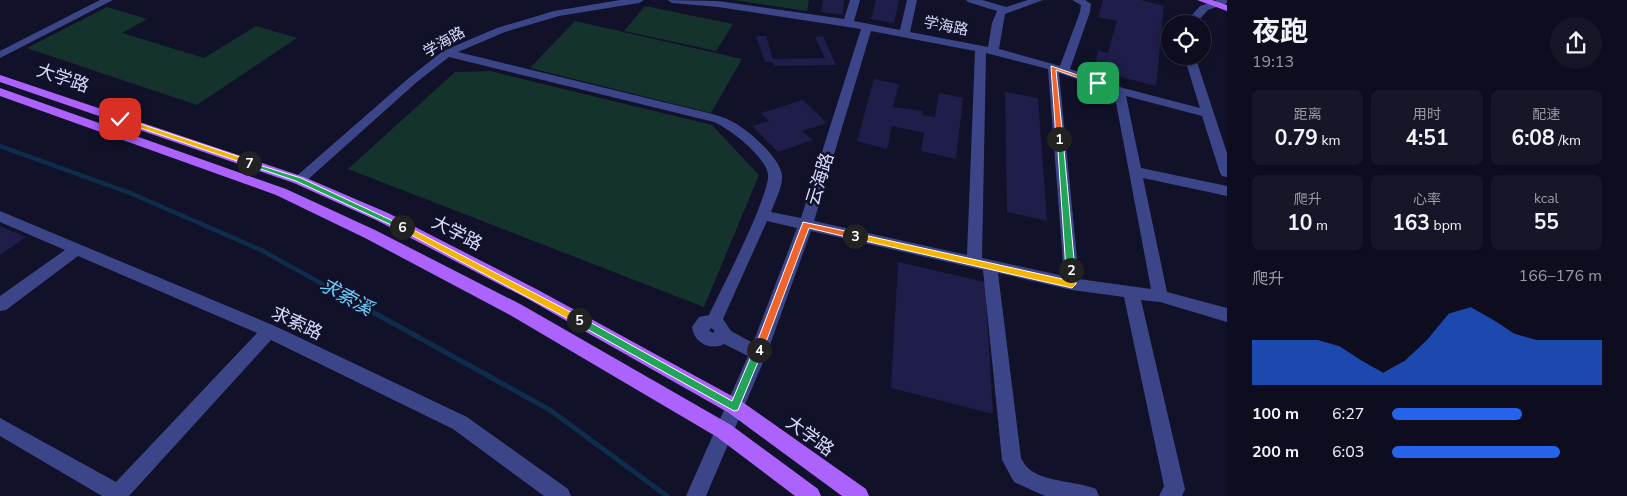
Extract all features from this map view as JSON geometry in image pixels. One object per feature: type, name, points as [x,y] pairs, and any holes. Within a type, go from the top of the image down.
[{"type":"main road","points":[[1202,0],[1216,2],[1227,7]]},
{"type":"main road","name":"大学路","points":[[0,78],[299,180],[383,217],[509,282],[734,407],[859,496]]},
{"type":"main road","name":"大学路","points":[[0,92],[110,129],[282,192],[370,234],[516,310],[724,432],[811,496]]},
{"type":"street","points":[[0,55],[108,0]]},
{"type":"street","name":"学海路","points":[[299,180],[414,79],[447,53],[501,30],[558,13],[639,0]]},
{"type":"street","name":"学海路","points":[[672,0],[718,4],[868,26],[987,50],[1059,69],[1119,90],[1208,114]]},
{"type":"street","points":[[848,23],[855,0]]},
{"type":"street","points":[[904,33],[912,0]]},
{"type":"street","points":[[971,0],[1006,10]]},
{"type":"street","points":[[1038,0],[1001,12],[987,50],[982,265],[1012,460],[1021,476],[1049,488],[1089,496]]},
{"type":"street","points":[[1072,284],[1059,69],[1085,12],[1086,4],[1077,0]]},
{"type":"street","points":[[1197,15],[1204,8],[1216,2]]},
{"type":"street","name":"云海路","points":[[697,492],[758,353],[806,224],[868,26]]},
{"type":"street","points":[[447,53],[714,118],[731,126],[763,155],[771,165],[775,175],[763,215],[718,328],[758,353]]},
{"type":"street","points":[[1192,65],[1227,173]]},
{"type":"street","points":[[1119,90],[1137,172],[1160,296]]},
{"type":"street","points":[[1137,172],[1227,191]]},
{"type":"street","points":[[763,215],[1072,284],[1160,296],[1227,315]]},
{"type":"street","name":"求索路","points":[[0,216],[269,331],[460,422],[561,496]]},
{"type":"street","points":[[0,305],[77,248]]},
{"type":"street","points":[[1131,291],[1174,489],[1169,496]]},
{"type":"street","points":[[0,426],[117,495],[269,331]]},
{"type":"green space","points":[[734,0],[809,0],[807,11]]},
{"type":"green space","points":[[645,6],[733,24],[716,51],[624,31]]},
{"type":"green space","points":[[107,7],[147,19],[122,33],[204,58],[256,26],[297,38],[197,105],[27,48]]},
{"type":"green space","points":[[575,21],[742,59],[711,113],[530,68]]},
{"type":"green space","points":[[490,71],[712,125],[759,175],[704,307],[348,169],[455,72]]},
{"type":"building","points":[[823,0],[844,0],[843,15],[821,12]]},
{"type":"building","points":[[876,0],[899,0],[894,23],[871,19]]},
{"type":"building","points":[[1103,0],[1141,0],[1164,6],[1163,15],[1161,15],[1156,86],[1094,70],[1098,51],[1108,53],[1117,21],[1098,17]]},
{"type":"building","points":[[756,36],[766,36],[773,59],[825,58],[815,37],[823,36],[836,65],[774,66],[773,62],[765,62]]},
{"type":"building","points":[[874,79],[899,84],[893,107],[923,111],[922,115],[935,117],[939,93],[963,98],[956,159],[921,151],[924,133],[892,126],[887,149],[857,141]]},
{"type":"building","points":[[1005,92],[1038,98],[1047,221],[1007,212]]},
{"type":"building","points":[[803,100],[827,123],[802,131],[813,140],[778,152],[752,126],[769,121],[761,113]]},
{"type":"building","points":[[0,226],[26,237],[0,255]]},
{"type":"building","points":[[898,262],[985,282],[993,414],[891,388]]},
{"type":"waterway","name":"求索溪","points":[[0,146],[130,193],[261,250],[335,291]]},
{"type":"waterway","name":"求索溪","points":[[333,290],[550,410],[667,496]]},
{"type":"route","points":[[120,119],[299,180],[383,217],[534,295],[734,407],[758,353],[806,224],[1072,284],[1053,67],[1098,83]]}]
